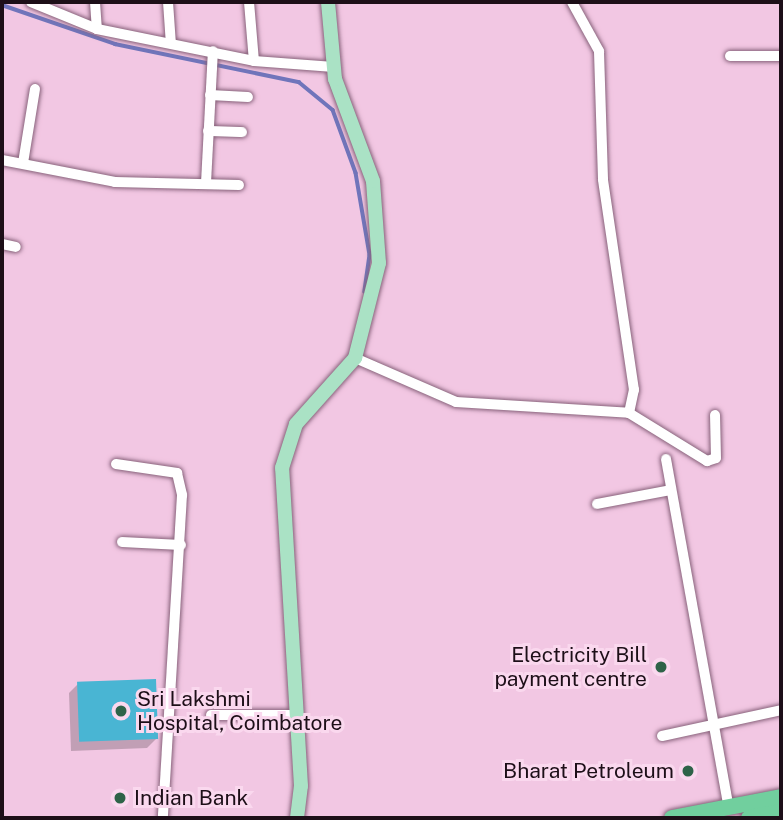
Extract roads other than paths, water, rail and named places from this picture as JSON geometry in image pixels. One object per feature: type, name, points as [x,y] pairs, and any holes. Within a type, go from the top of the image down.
[{"type":"highway","points":[[671,818],[781,797]]},
{"type":"highway","points":[[750,818],[781,812]]},
{"type":"main road","points":[[297,818],[300,786],[293,715],[282,468],[296,424],[355,358],[373,298],[380,227],[373,181],[334,66],[328,2]]},
{"type":"street","points":[[31,2],[97,29],[171,41],[212,61],[334,66]]},
{"type":"street","points":[[95,2],[97,29]]},
{"type":"street","points":[[168,2],[171,41]]},
{"type":"street","points":[[249,2],[254,61]]},
{"type":"street","points":[[572,2],[599,51],[603,179],[634,390],[629,413]]},
{"type":"street","points":[[730,56],[781,56]]},
{"type":"street","points":[[206,183],[212,61]]},
{"type":"street","points":[[23,163],[35,89]]},
{"type":"street","points":[[210,95],[248,97]]},
{"type":"street","points":[[208,131],[242,132]]},
{"type":"street","points":[[2,160],[115,182],[239,185]]},
{"type":"street","points":[[2,244],[16,247]]},
{"type":"street","points":[[355,358],[456,402],[629,413],[707,461],[716,458],[715,415]]},
{"type":"street","points":[[666,459],[729,808]]},
{"type":"street","points":[[116,464],[177,473],[181,545],[163,818]]},
{"type":"street","points":[[597,504],[671,490]]},
{"type":"street","points":[[122,542],[181,545]]},
{"type":"street","points":[[662,736],[781,710]]},
{"type":"street","points":[[211,715],[293,715]]},
{"type":"waterway","points":[[2,5],[115,44],[299,82],[333,110],[356,173],[370,255],[365,292]]},
{"type":"place","name":"Electricity Bill payment centre","points":[[661,667]]},
{"type":"place","name":"Sri Lakshmi Hospital, Coimbatore","points":[[121,711]]},
{"type":"place","name":"Bharat Petroleum","points":[[688,771]]},
{"type":"place","name":"Indian Bank","points":[[120,798]]}]
